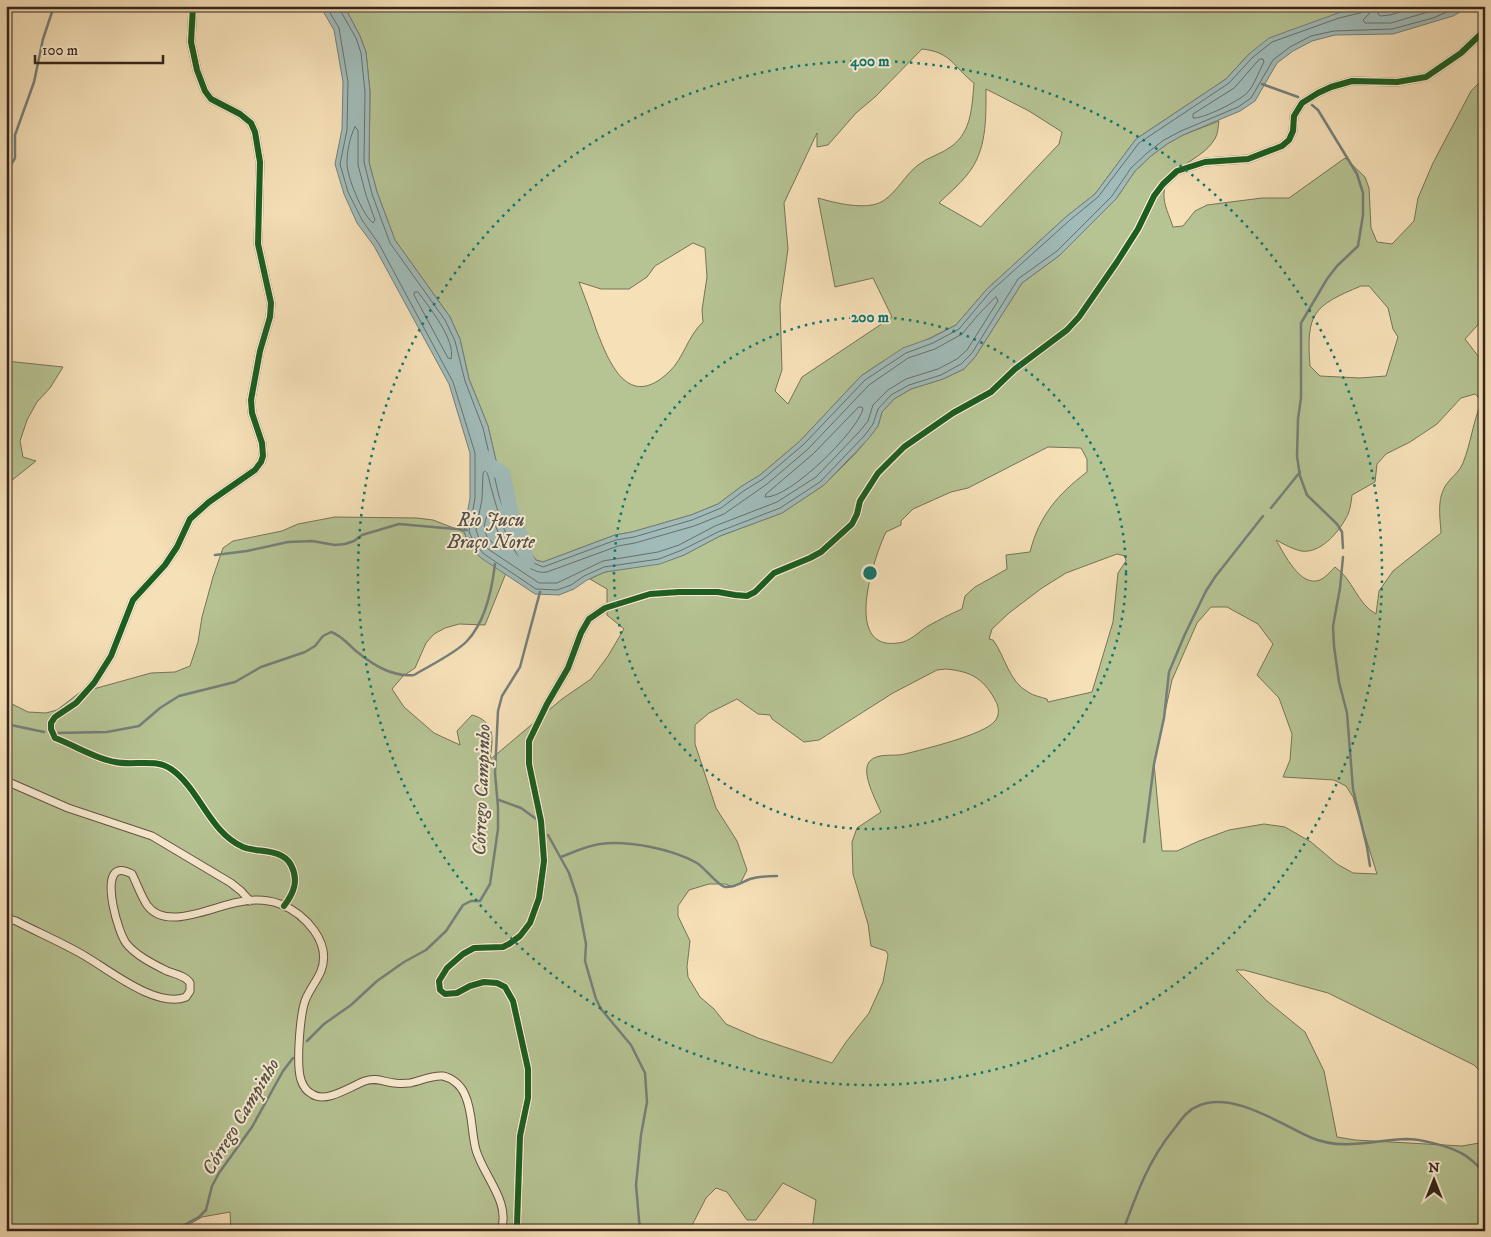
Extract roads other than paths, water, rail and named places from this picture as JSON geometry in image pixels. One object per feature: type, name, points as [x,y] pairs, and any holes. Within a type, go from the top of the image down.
[{"type":"street","points":[[193,6],[191,42],[196,70],[205,91],[210,99],[240,114],[251,123],[258,147],[260,162],[258,235],[271,303],[270,317],[260,351],[251,400],[252,413],[262,443],[263,456],[255,470],[210,502],[190,519],[165,565],[133,600],[110,656],[94,683],[76,703],[54,717],[51,729],[55,738],[116,763],[161,764],[171,769],[190,788],[212,820],[226,835],[243,847],[278,854],[288,861],[292,866],[296,880],[292,897],[284,906]]},
{"type":"street","points":[[514,1231],[517,1225],[520,1136],[528,1098],[528,1069],[513,1001],[505,987],[498,983],[484,982],[470,986],[457,993],[445,994],[440,990],[439,981],[447,968],[463,954],[474,948],[503,947],[520,936],[530,923],[539,898],[544,861],[541,821],[529,764],[529,740],[568,668],[589,619],[605,608],[650,594],[718,592],[747,596],[755,592],[774,573],[821,552],[852,524],[860,501],[878,473],[904,447],[953,413],[991,392],[1015,369],[1067,330],[1080,317],[1138,229],[1154,196],[1163,184],[1178,171],[1205,162],[1248,159],[1282,146],[1293,131],[1294,116],[1302,104],[1318,93],[1352,81],[1397,82],[1426,77],[1461,54],[1485,30]]},
{"type":"street","points":[[6,781],[68,808],[152,836],[231,882],[250,900]]},
{"type":"street","points":[[6,918],[16,921],[84,956],[123,982],[144,992],[172,1000],[186,997],[190,991],[190,984],[184,978],[138,955],[126,943],[118,926],[111,884],[113,874],[123,870],[132,874],[147,906],[160,916],[173,918],[250,900],[266,900],[284,906],[298,914],[312,928],[322,943],[324,959],[321,971],[305,1000],[301,1020],[300,1078],[304,1088],[314,1096],[329,1096],[374,1079],[394,1083],[443,1076],[454,1080],[465,1093],[476,1152],[503,1209],[502,1231]]},
{"type":"water","name":"Rio Jucu Braço Norte","points":[[320,6],[344,6],[360,36],[366,52],[370,92],[369,162],[377,192],[395,240],[450,317],[460,339],[469,379],[488,426],[511,517],[522,541],[536,560],[543,562],[615,535],[691,515],[718,504],[760,475],[800,441],[861,376],[903,348],[931,338],[956,325],[987,289],[1067,216],[1095,194],[1136,139],[1226,79],[1249,54],[1269,38],[1338,13],[1369,6],[1471,6],[1453,16],[1393,34],[1335,35],[1312,41],[1293,51],[1277,63],[1255,101],[1240,111],[1183,135],[1151,156],[1135,171],[1116,199],[1060,255],[1022,283],[975,357],[964,369],[943,379],[911,389],[894,399],[882,412],[878,426],[869,438],[824,485],[782,513],[720,536],[684,555],[660,564],[605,572],[559,595],[535,594],[481,558],[471,547],[464,532],[470,498],[470,453],[449,384],[374,246],[357,223],[344,194],[335,164],[342,129],[343,82],[334,30]]},
{"type":"waterway","points":[[6,173],[15,158],[15,135],[34,82],[43,39],[54,6]]},
{"type":"waterway","points":[[1262,84],[1298,97]]},
{"type":"waterway","points":[[1312,105],[1318,110],[1357,174],[1363,193],[1363,215],[1358,246],[1337,266],[1327,279],[1301,323],[1301,398],[1298,419],[1297,456],[1300,476],[1307,495],[1337,524],[1342,532],[1343,548]]},
{"type":"waterway","name":"Rio Jucu Braço Norte","points":[[484,457],[488,464],[503,474],[510,508],[523,543],[527,562]]},
{"type":"waterway","points":[[1271,508],[1300,472]]},
{"type":"waterway","points":[[1144,842],[1154,764],[1164,718],[1169,672],[1206,591],[1263,516]]},
{"type":"waterway","points":[[215,555],[247,551],[288,542],[312,541],[335,545],[345,544],[354,541],[362,535],[399,524],[467,530]]},
{"type":"waterway","points":[[1343,557],[1333,626],[1334,646],[1339,682],[1347,713],[1353,789],[1370,866]]},
{"type":"waterway","points":[[55,733],[107,732],[139,726],[160,708],[179,696],[235,682],[261,667],[305,652],[315,646],[323,636],[331,632],[341,637],[369,661],[383,669],[398,674],[414,675],[456,650],[467,641],[479,625],[487,605],[495,564]]},
{"type":"waterway","name":"Córrego Campinho","points":[[307,1041],[324,1024],[351,1005],[377,981],[404,962],[426,950],[446,931],[463,905],[471,901],[480,901],[490,884],[498,829],[495,773],[498,711],[502,696],[520,667],[540,592]]},
{"type":"waterway","points":[[6,724],[44,732]]},
{"type":"waterway","points":[[499,800],[521,808],[539,821]]},
{"type":"waterway","points":[[548,835],[569,873],[577,897],[586,944],[585,961],[596,999],[601,1009],[631,1045],[645,1073],[647,1102],[641,1135],[636,1185],[640,1231]]},
{"type":"waterway","points":[[561,857],[595,845],[623,843],[663,850],[687,858],[700,865],[719,884],[725,887],[735,886],[757,877],[777,876]]},
{"type":"waterway","name":"Córrego Campinho","points":[[173,1231],[199,1217],[206,1210],[212,1186],[219,1173],[252,1127],[283,1071],[293,1058]]},
{"type":"waterway","points":[[1123,1231],[1150,1165],[1165,1141],[1187,1113],[1198,1106],[1211,1102],[1226,1102],[1256,1111],[1324,1142],[1359,1144],[1406,1139],[1434,1143],[1464,1155],[1485,1172]]}]
